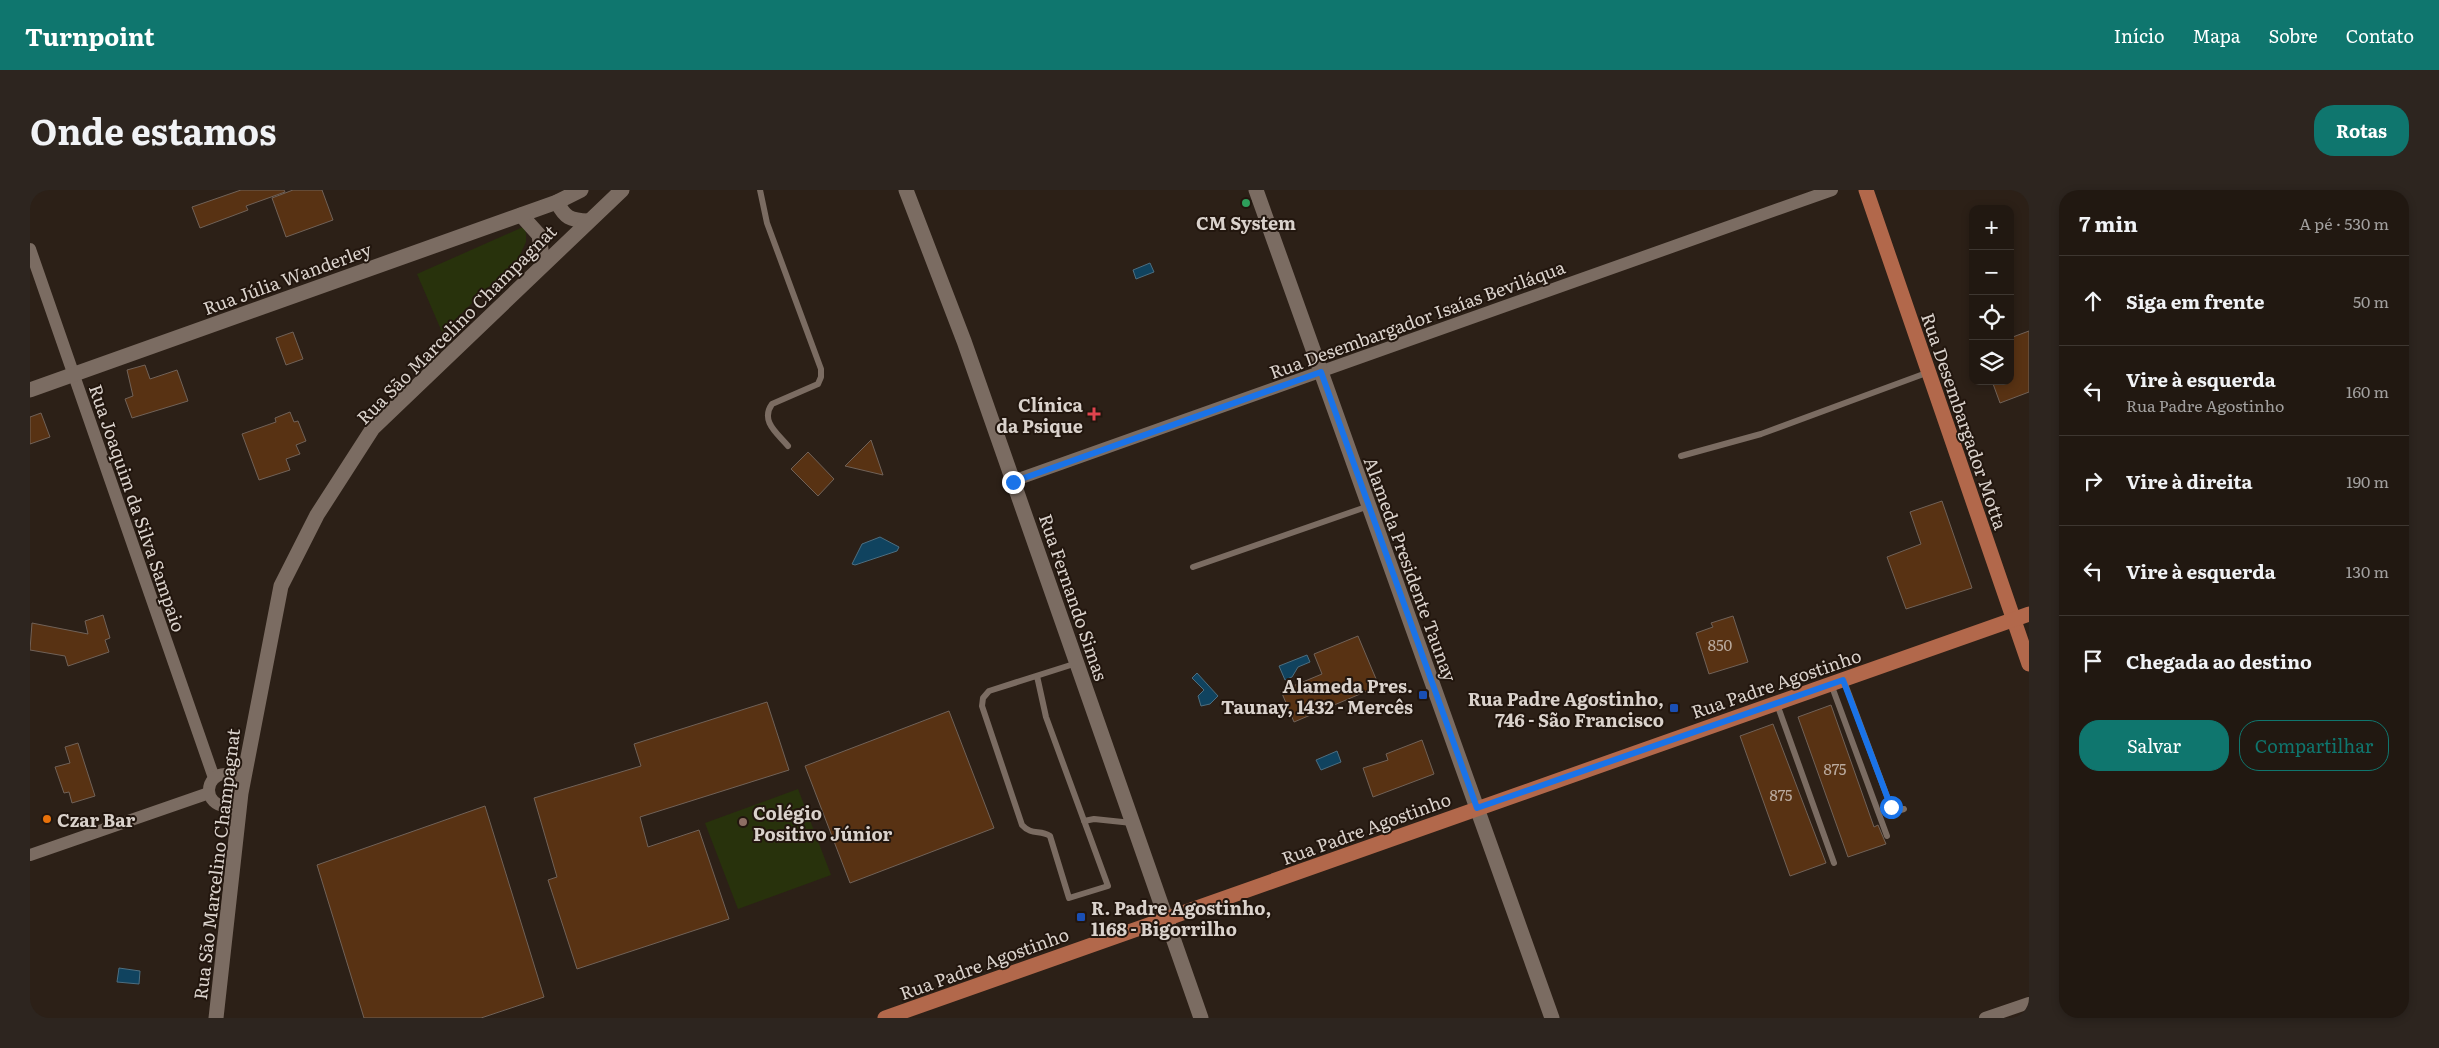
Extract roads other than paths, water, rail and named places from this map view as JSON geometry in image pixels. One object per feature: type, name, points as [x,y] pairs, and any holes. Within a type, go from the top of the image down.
[{"type":"main road","name":"Rua São Marcelino Champagnat","points":[[556,196],[581,190]]},
{"type":"main road","name":"Rua São Marcelino Champagnat","points":[[216,1018],[241,793],[281,586],[317,515],[374,428],[622,190]]},
{"type":"main road","name":"Rua Fernando Simas","points":[[906,190],[964,341],[1201,1018]]},
{"type":"main road","name":"Alameda Presidente Taunay","points":[[1256,190],[1552,1018]]},
{"type":"main road","name":"Rua Desembargador Motta","points":[[1866,190],[2029,664]]},
{"type":"main road","name":"Rua Júlia Wanderley","points":[[30,390],[521,215],[556,196]]},
{"type":"main road","points":[[556,196],[563,214],[574,220],[588,221]]},
{"type":"main road","points":[[521,215],[539,235],[543,264]]},
{"type":"main road","name":"Rua Padre Agostinho","points":[[885,1018],[2029,614]]},
{"type":"street","name":"Rua Desembargador Isaías Beviláqua","points":[[1013,482],[1832,190]]},
{"type":"street","name":"Rua Joaquim da Silva Sampaio","points":[[30,249],[214,778]]},
{"type":"street","points":[[223,774],[232,776],[240,783],[241,793],[235,802],[225,806],[215,802],[209,793],[210,782],[223,774]]},
{"type":"street","points":[[30,855],[209,793]]},
{"type":"street","points":[[1985,1018],[2029,1003]]},
{"type":"lane","points":[[760,190],[767,222],[821,369],[818,384],[772,404],[767,410],[770,426],[788,446]]},
{"type":"lane","points":[[1682,456],[1761,434],[1928,372]]},
{"type":"lane","points":[[1193,567],[1369,506]]},
{"type":"lane","points":[[1037,676],[1046,717],[1108,886],[1069,898],[1050,836],[1047,833],[1028,831],[1020,820],[982,706],[983,698],[989,691],[1077,662]]},
{"type":"lane","points":[[1837,682],[1891,807],[1897,811],[1904,809]]},
{"type":"lane","points":[[1837,682],[1887,836]]},
{"type":"lane","points":[[1777,703],[1834,863]]},
{"type":"lane","points":[[1084,821],[1104,820],[1133,823]]},
{"type":"water","points":[[1150,263],[1154,272],[1136,279],[1133,270]]},
{"type":"water","points":[[880,537],[899,547],[897,551],[855,565],[852,564],[862,544]]},
{"type":"water","points":[[1307,655],[1310,662],[1298,667],[1292,677],[1285,680],[1279,666]]},
{"type":"water","points":[[1197,673],[1218,696],[1210,704],[1201,706],[1198,696],[1204,690],[1192,678]]},
{"type":"water","points":[[1337,751],[1341,762],[1321,770],[1316,760]]},
{"type":"water","points":[[119,968],[140,971],[139,984],[117,982]]},
{"type":"place","name":"CM System","points":[[1246,203]]},
{"type":"place","name":"Clínica da Psique","points":[[1094,414]]},
{"type":"place","name":"Alameda Pres. Taunay, 1432 - Mercês","points":[[1423,695]]},
{"type":"place","name":"Rua Padre Agostinho, 746 - São Francisco","points":[[1674,708]]},
{"type":"place","name":"Czar Bar","points":[[47,819]]},
{"type":"place","name":"Colégio Positivo Júnior","points":[[743,822]]},
{"type":"place","name":"R. Padre Agostinho, 1168 - Bigorrilho","points":[[1081,917]]}]
